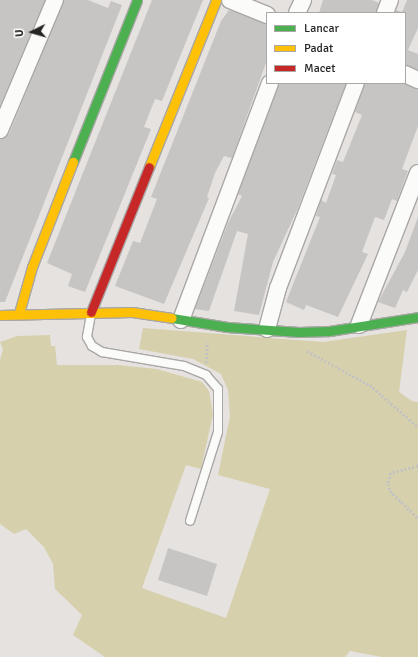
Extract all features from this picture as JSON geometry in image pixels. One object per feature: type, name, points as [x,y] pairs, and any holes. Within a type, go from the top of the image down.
[{"type":"street","points":[[0,130],[55,0]]},
{"type":"street","points":[[19,313],[32,267],[137,0]]},
{"type":"street","points":[[91,312],[216,0]]},
{"type":"street","points":[[230,0],[266,15]]},
{"type":"street","points":[[297,12],[303,0]]},
{"type":"street","points":[[385,12],[390,0]]},
{"type":"street","points":[[406,74],[418,80]]},
{"type":"street","points":[[181,320],[270,84]]},
{"type":"street","points":[[267,329],[278,288],[356,84]]},
{"type":"street","points":[[359,325],[418,173]]},
{"type":"street","points":[[0,315],[19,313],[132,312],[226,327],[329,331],[359,325],[418,317]]},
{"type":"lane","points":[[91,312],[87,336],[92,346],[102,352],[184,366],[206,375],[218,389],[218,432],[190,521]]},
{"type":"path","points":[[206,375],[207,342],[226,327]]},
{"type":"path","points":[[304,349],[370,385],[418,427]]},
{"type":"path","points":[[418,466],[391,473],[388,484],[390,490],[418,518]]},
{"type":"shaded area","points":[[143,328],[323,342],[407,330],[399,392],[412,401],[418,402],[418,657],[382,657],[350,651],[345,657],[105,657],[73,635],[82,615],[55,589],[53,564],[44,547],[26,529],[14,534],[0,524],[0,360],[3,349],[0,342],[17,336],[50,335],[51,346],[55,346],[57,365],[118,365],[157,369],[202,382],[209,391],[213,414],[201,469],[186,465],[142,588],[226,618],[270,489],[218,475],[230,416],[228,390],[221,374],[193,359],[139,349]]},
{"type":"building","points":[[0,0],[45,0],[0,106]]},
{"type":"building","points":[[64,0],[88,0],[108,8],[111,1],[122,5],[5,302],[0,302],[0,139],[9,134]]},
{"type":"building","points":[[152,0],[203,0],[162,101],[155,99],[144,127],[151,129],[85,292],[68,286],[72,274],[47,263]]},
{"type":"building","points":[[323,0],[372,0],[379,3],[376,12],[319,12]]},
{"type":"building","points":[[407,0],[418,0],[418,28],[408,50],[418,54],[418,70],[406,65],[406,12],[402,12]]},
{"type":"building","points":[[229,10],[266,24],[266,63],[232,158],[224,156],[215,173],[207,197],[209,198],[164,304],[115,286],[133,241],[140,243],[157,199],[151,197],[221,21]]},
{"type":"building","points":[[279,84],[346,84],[298,208],[273,262],[259,315],[234,311],[248,234],[237,231],[209,311],[195,309],[228,223],[242,196],[238,194]]},
{"type":"building","points":[[365,84],[405,84],[418,89],[418,126],[402,169],[408,171],[397,201],[392,199],[384,220],[375,217],[362,252],[368,254],[338,317],[306,305],[304,310],[286,302],[320,217],[316,216],[321,200],[326,203],[336,175],[332,174],[337,160],[343,162],[362,115],[355,112]]},
{"type":"building","points":[[418,217],[418,270],[407,292],[403,290],[395,308],[378,302],[405,252]]},
{"type":"building","points":[[168,548],[217,564],[207,596],[158,580]]},
{"type":"traffic: fast","points":[[73,162],[137,0]]},
{"type":"traffic: fast","points":[[172,318],[227,327],[299,332],[329,331],[418,317]]},
{"type":"traffic: slow","points":[[149,167],[216,0]]},
{"type":"traffic: slow","points":[[19,313],[32,267],[73,162]]},
{"type":"traffic: slow","points":[[0,315],[132,312],[172,318]]},
{"type":"traffic: jam","points":[[91,312],[149,167]]}]
